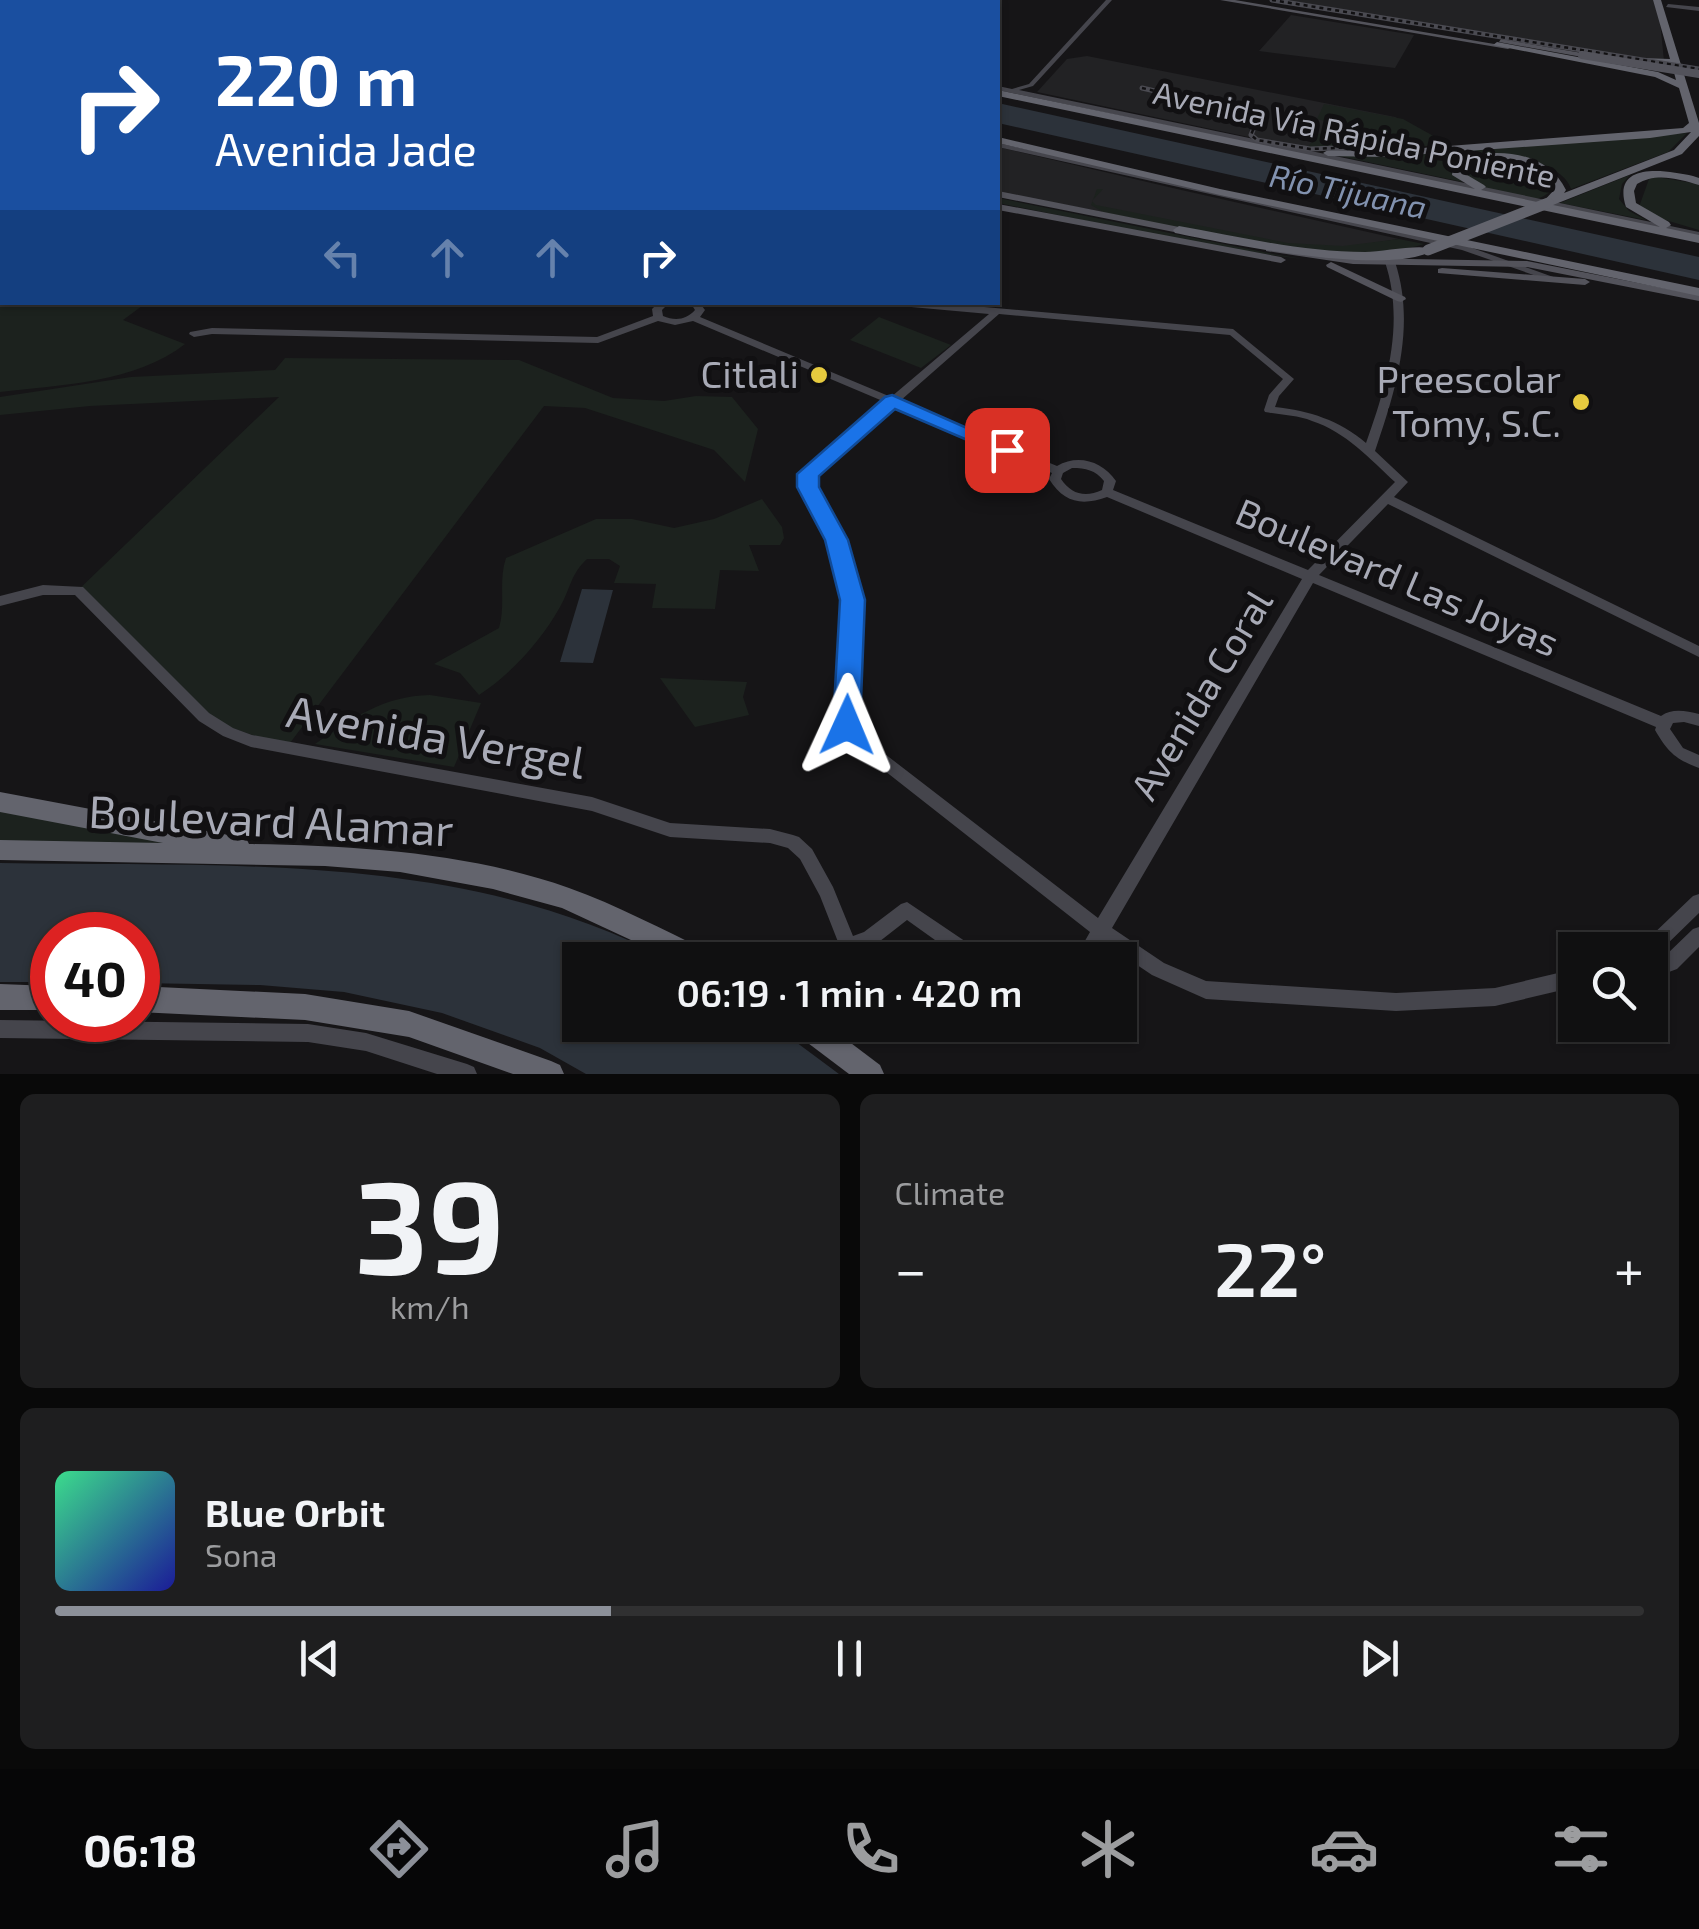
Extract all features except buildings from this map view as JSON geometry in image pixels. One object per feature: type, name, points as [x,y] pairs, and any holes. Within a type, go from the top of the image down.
[{"type":"highway","points":[[1657,0],[1690,71]]},
{"type":"highway","points":[[1179,230],[1347,255],[1382,256],[1428,250],[1678,152],[1697,128],[1690,71],[1667,3]]},
{"type":"highway","points":[[1497,45],[1658,76],[1691,88]]},
{"type":"highway","points":[[1524,45],[1690,71]]},
{"type":"highway","name":"Avenida Vía Rápida Poniente","points":[[1001,90],[1204,137],[1699,236]]},
{"type":"highway","points":[[1123,116],[1204,137]]},
{"type":"highway","points":[[1293,150],[1384,154],[1697,128]]},
{"type":"highway","points":[[1000,142],[1699,299]]},
{"type":"highway","points":[[1506,195],[1465,180],[1456,173],[1455,166],[1462,159],[1482,156],[1536,165],[1554,176],[1560,186],[1548,202]]},
{"type":"highway","points":[[1086,166],[1220,192]]},
{"type":"highway","points":[[1699,182],[1667,174],[1641,174],[1627,200],[1644,216],[1699,236]]},
{"type":"highway","points":[[1654,292],[1699,299]]},
{"type":"highway","points":[[0,802],[201,838],[269,855]]},
{"type":"highway","name":"Boulevard Alamar","points":[[0,850],[269,855],[400,862],[493,878],[566,898],[662,942]]},
{"type":"highway","points":[[0,997],[30,998]]},
{"type":"highway","points":[[160,1000],[305,1007],[409,1024],[551,1074]]},
{"type":"highway","points":[[828,1042],[871,1074]]},
{"type":"main road","points":[[1223,0],[1344,15]]},
{"type":"main road","points":[[1253,0],[1583,57]]},
{"type":"main road","points":[[1266,6],[1497,45],[1690,71]]},
{"type":"main road","points":[[1480,42],[1652,66]]},
{"type":"main road","points":[[1000,194],[1301,256],[1551,278],[1654,292]]},
{"type":"main road","points":[[1000,207],[1236,253],[1332,265],[1508,263],[1563,269],[1699,299]]},
{"type":"main road","points":[[1450,245],[1460,254],[1450,262]]},
{"type":"main road","points":[[1332,265],[1401,299]]},
{"type":"street","points":[[1001,90],[1031,85],[1109,0]]},
{"type":"street","points":[[1667,3],[1699,9]]},
{"type":"street","points":[[1031,85],[1040,97]]},
{"type":"street","name":"Avenida Vía Rápida Poniente","points":[[1001,90],[1699,236]]},
{"type":"street","points":[[1000,143],[1086,166],[1450,245],[1551,278]]},
{"type":"street","points":[[915,305],[1234,332],[1288,379],[1274,395],[1269,410],[1327,419],[1369,452],[1386,394],[1401,299],[1391,265]]},
{"type":"street","points":[[694,318],[700,310],[696,305]]},
{"type":"street","points":[[194,334],[598,340],[661,309],[675,322],[694,318],[1058,470],[1070,464],[1093,466],[1108,477],[1107,492],[1092,498],[1067,494],[1057,485],[1058,470]]},
{"type":"street","points":[[994,314],[808,474],[808,487],[836,540],[852,600],[846,720],[853,738],[1100,930],[1158,970],[1206,990],[1396,1002],[1495,996],[1558,982]]},
{"type":"street","name":"Avenida Coral","points":[[1093,942],[1310,575],[1402,482],[1369,452]]},
{"type":"street","name":"Boulevard Las Joyas","points":[[1107,492],[1662,723]]},
{"type":"street","points":[[1386,498],[1699,652]]},
{"type":"street","name":"Avenida Vergel","points":[[0,601],[43,590],[78,590],[204,716],[251,741],[592,804],[670,830],[770,836],[792,842],[806,854],[828,894],[846,942]]},
{"type":"street","points":[[1699,720],[1677,716],[1662,723],[1669,744],[1699,762]]},
{"type":"street","points":[[1668,932],[1699,902]]},
{"type":"street","name":"Avenida Vergel","points":[[861,942],[907,910],[952,942]]},
{"type":"street","points":[[1668,964],[1699,935]]},
{"type":"street","points":[[0,1029],[308,1033],[366,1042],[468,1074]]},
{"type":"shaded area","points":[[1274,0],[1653,0],[1660,21],[1664,61]]},
{"type":"shaded area","points":[[1291,15],[1414,35],[1395,68],[1259,51]]},
{"type":"shaded area","points":[[1087,56],[1395,117],[1446,143],[1390,151],[1309,150],[1037,92],[1067,59]]},
{"type":"shaded area","points":[[1324,104],[1403,119],[1446,143],[1390,151],[1307,149],[1316,134],[1329,133],[1336,124],[1317,119]]},
{"type":"shaded area","points":[[1687,133],[1668,152],[1571,189],[1551,168],[1515,156],[1461,158],[1449,165],[1449,171],[1463,182],[1339,156],[1398,156]]},
{"type":"shaded area","points":[[1000,147],[1399,239],[1345,247],[1269,243],[1000,192]]},
{"type":"shaded area","points":[[1489,160],[1526,166],[1541,174],[1554,189],[1539,198],[1521,198],[1490,189],[1466,174],[1469,164]]},
{"type":"shaded area","points":[[1630,175],[1622,184],[1619,199],[1629,211],[1646,220],[1560,203]]},
{"type":"shaded area","points":[[1649,179],[1699,184],[1699,230],[1639,207]]},
{"type":"shaded area","points":[[1000,198],[1303,259],[1227,248],[1000,203]]},
{"type":"shaded area","points":[[1092,201],[1096,205],[1288,243],[1343,246],[1399,239],[1424,244],[1390,251],[1309,250],[1220,237],[1103,212],[1091,205]]},
{"type":"shaded area","points":[[0,305],[143,305],[123,320],[185,344],[165,357],[120,374],[0,392]]},
{"type":"shaded area","points":[[879,317],[951,345],[921,368],[850,340]]},
{"type":"shaded area","points":[[285,358],[519,360],[613,398],[664,401],[696,396],[732,397],[758,429],[745,482],[714,450],[585,408],[544,406],[287,747],[206,719],[75,593],[279,397],[90,406],[0,415],[0,397],[131,377],[275,370]]},
{"type":"shaded area","points":[[762,499],[782,527],[784,538],[780,545],[749,545],[759,571],[720,570],[715,609],[652,608],[656,584],[614,583],[620,566],[609,559],[587,559],[534,644],[514,667],[479,695],[460,673],[434,664],[499,628],[506,558],[596,519],[632,519],[674,528],[714,519]]},
{"type":"shaded area","points":[[660,678],[747,682],[743,697],[749,715],[695,727]]},
{"type":"shaded area","points":[[430,695],[481,703],[454,767],[315,744],[383,704]]},
{"type":"shaded area","points":[[0,810],[186,846],[0,841]]},
{"type":"water","name":"Río Tijuana","points":[[1000,103],[1699,257],[1699,280],[1000,123]]},
{"type":"water","points":[[582,589],[613,590],[593,663],[560,662]]},
{"type":"water","points":[[0,863],[342,872],[427,882],[510,899],[591,925],[629,942],[562,942],[562,1042],[796,1042],[839,1074],[586,1074],[540,1048],[442,1013],[344,992],[260,985],[160,983],[160,912],[30,912],[30,982],[0,982]]},
{"type":"railway","points":[[1272,0],[1699,69]]},
{"type":"railway","points":[[1142,88],[1259,115],[1251,135],[1257,140],[1310,149],[1385,146],[1369,135],[1355,135]]},
{"type":"place","name":"Citlali","points":[[819,375]]},
{"type":"place","name":"Preescolar Tomy, S.C.","points":[[1581,402]]},
{"type":"route","points":[[847,725],[853,619],[850,587],[836,540],[808,487],[808,474],[892,401],[1007,450]]}]
